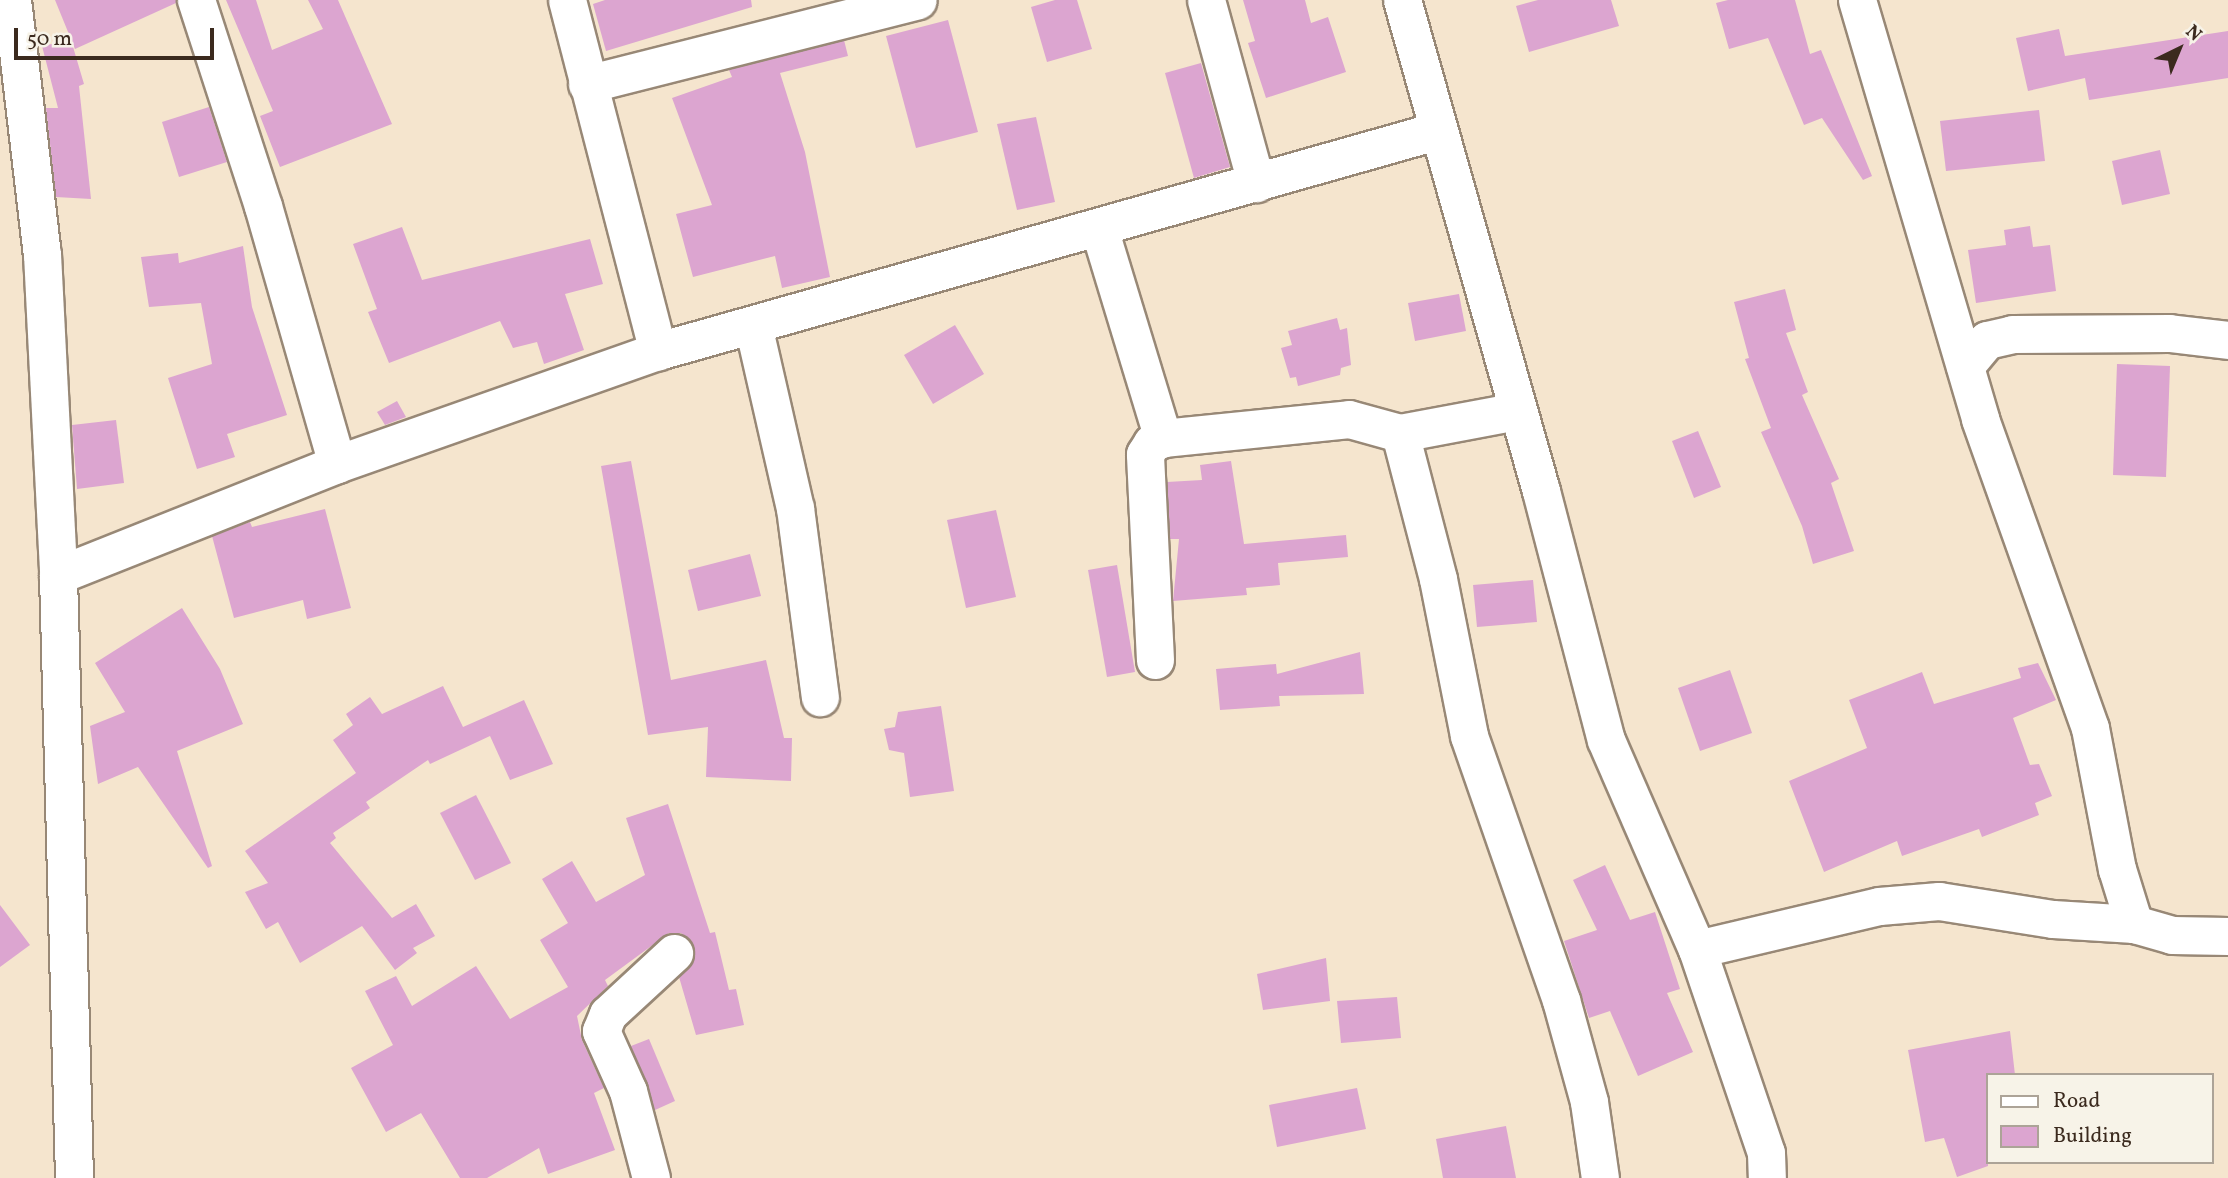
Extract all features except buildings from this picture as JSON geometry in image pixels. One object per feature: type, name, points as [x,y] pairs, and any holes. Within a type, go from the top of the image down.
[{"type":"street","points":[[12,0],[42,254],[58,575],[74,1178]]},
{"type":"street","points":[[195,0],[263,205],[337,464]]},
{"type":"street","points":[[567,0],[658,351]]},
{"type":"street","points":[[587,84],[918,0]]},
{"type":"street","points":[[1206,0],[1256,183]]},
{"type":"street","points":[[1402,0],[1436,131],[1518,411],[1606,740],[1697,949],[1766,1153],[1767,1178]]},
{"type":"street","points":[[1857,0],[1965,366],[2090,728],[2117,869],[2134,923]]},
{"type":"street","points":[[58,575],[337,464],[658,351],[1436,131]]},
{"type":"street","points":[[1099,228],[1163,438]]},
{"type":"street","points":[[753,325],[795,508],[820,697]]},
{"type":"street","points":[[1965,366],[1987,340],[2012,334],[2169,333],[2228,340]]},
{"type":"street","points":[[1155,660],[1145,454],[1152,443],[1163,438],[1349,419],[1400,433],[1518,411]]},
{"type":"street","points":[[1400,433],[1438,579],[1469,736],[1560,1000],[1589,1102],[1600,1178]]},
{"type":"street","points":[[1697,949],[1879,906],[1939,901],[2053,919],[2134,923],[2172,935],[2228,936]]},
{"type":"street","points":[[651,1178],[628,1091],[601,1031],[608,1014],[674,953]]}]
